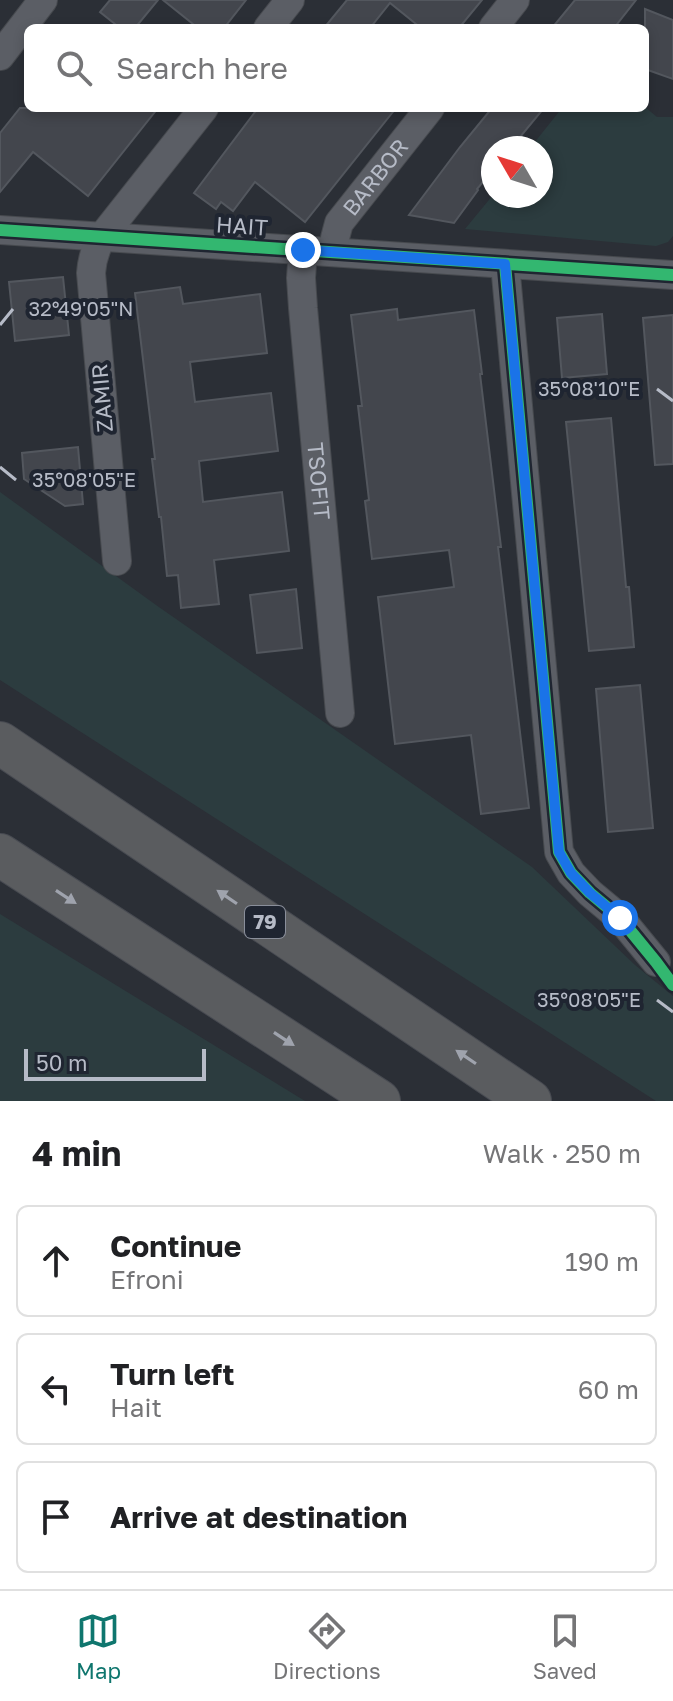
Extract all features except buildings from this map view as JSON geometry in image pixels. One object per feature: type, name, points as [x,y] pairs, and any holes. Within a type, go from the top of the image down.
[{"type":"highway","name":"79","points":[[0,743],[530,1101]]},
{"type":"highway","points":[[0,855],[379,1101]]},
{"type":"street","points":[[25,24],[43,0]]},
{"type":"street","points":[[271,24],[290,0]]},
{"type":"street","points":[[496,24],[515,0]]},
{"type":"street","points":[[0,56],[24,25]]},
{"type":"street","points":[[102,237],[201,112]]},
{"type":"street","name":"BARBOR","points":[[334,252],[339,223],[427,112]]},
{"type":"street","name":"HAIT","points":[[0,230],[673,275]]},
{"type":"street","name":"ZAMIR","points":[[102,237],[92,260],[91,273],[117,561]]},
{"type":"street","name":"TSOFIT","points":[[303,250],[303,308],[340,713]]},
{"type":"street","points":[[505,264],[559,852],[571,873],[620,918],[656,962]]},
{"type":"shaded area","points":[[649,110],[657,117],[673,117],[673,236],[668,242],[656,246],[465,229],[482,208],[553,208],[553,136],[540,136],[559,112]]},
{"type":"shaded area","points":[[0,492],[156,605],[532,867],[635,965],[673,996],[673,1101],[656,1101],[0,680]]},
{"type":"shaded area","points":[[0,914],[305,1101],[0,1101]]},
{"type":"cycle path","points":[[0,230],[673,275]]},
{"type":"cycle path","points":[[505,264],[559,852],[571,873],[620,918],[673,985]]},
{"type":"route","points":[[303,250],[505,264],[559,852],[571,873],[620,918]]}]
